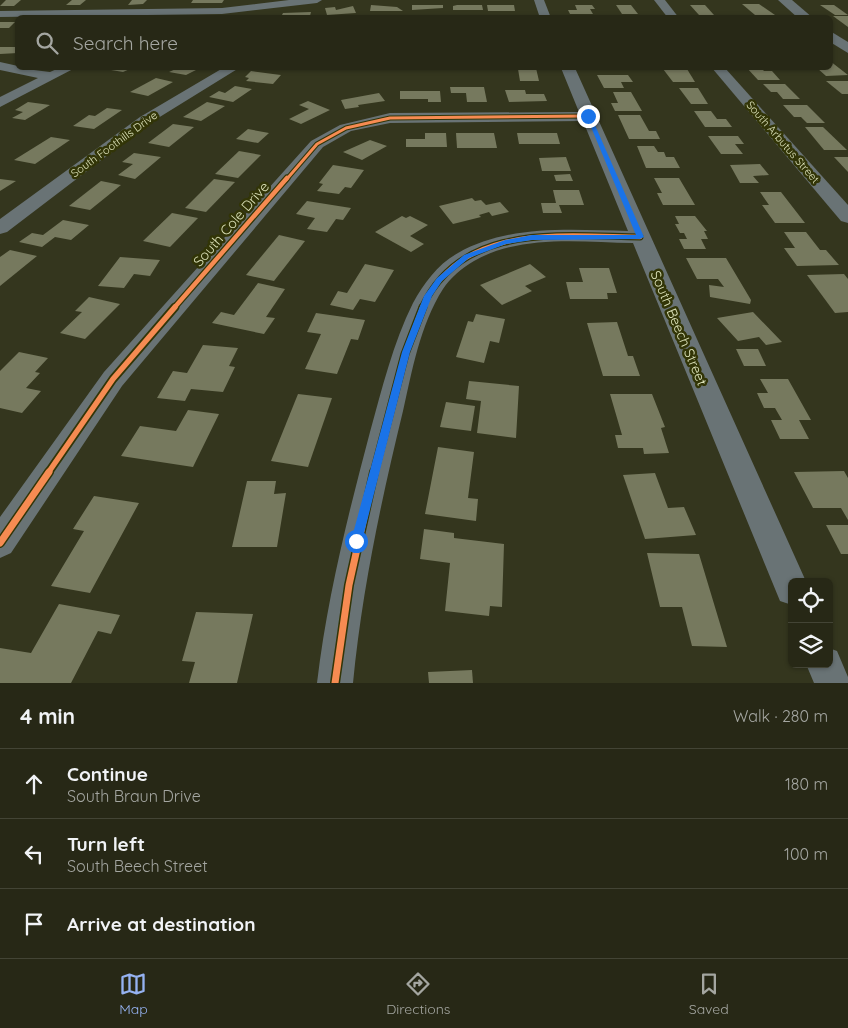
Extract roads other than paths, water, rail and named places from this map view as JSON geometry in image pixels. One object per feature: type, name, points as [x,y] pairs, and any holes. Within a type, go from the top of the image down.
[{"type":"street","points":[[32,14],[51,0]]},
{"type":"street","points":[[162,12],[172,0]]},
{"type":"street","points":[[223,15],[235,11],[294,1],[317,0]]},
{"type":"street","points":[[539,0],[545,15]]},
{"type":"street","points":[[659,0],[672,15]]},
{"type":"street","points":[[784,0],[803,15]]},
{"type":"street","points":[[0,14],[235,11]]},
{"type":"street","points":[[833,37],[848,49]]},
{"type":"street","points":[[0,66],[15,69]]},
{"type":"street","points":[[20,70],[49,76]]},
{"type":"street","points":[[0,103],[63,70]]},
{"type":"street","name":"South Foothills Drive","points":[[0,228],[145,120],[229,70]]},
{"type":"street","name":"South Beech Street","points":[[569,70],[788,580]]},
{"type":"street","name":"South Arbutus Street","points":[[720,70],[848,217]]},
{"type":"street","name":"South Cole Drive","points":[[0,543],[127,361],[317,144],[346,128],[390,118],[588,116]]},
{"type":"street","points":[[336,683],[343,609],[356,541],[400,370],[433,288],[448,270],[467,256],[505,242],[532,238],[640,237]]},
{"type":"street","points":[[826,668],[832,683]]}]
